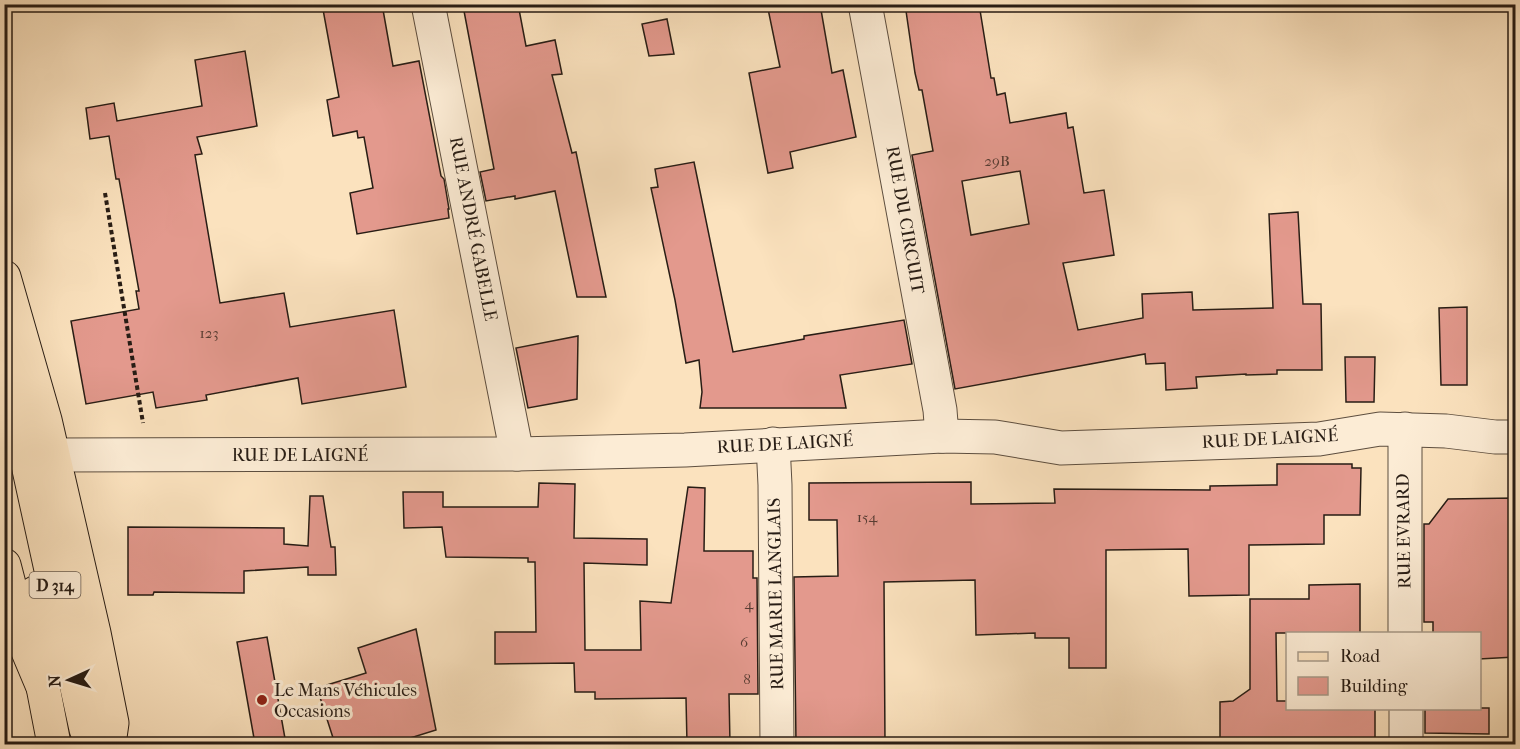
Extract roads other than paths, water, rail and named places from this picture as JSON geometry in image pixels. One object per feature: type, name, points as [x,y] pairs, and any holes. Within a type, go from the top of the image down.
[{"type":"main road","name":"D 314","points":[[4,277],[45,420],[94,633],[112,723],[109,744]]},
{"type":"main road","name":"D 314","points":[[4,374],[44,638],[42,687]]},
{"type":"main road","name":"D 314","points":[[12,431],[86,729],[93,744]]},
{"type":"main road","name":"D 314","points":[[4,565],[24,642],[42,687],[54,744]]},
{"type":"street","name":"RUE ANDRÉ GABELLE","points":[[428,4],[518,454]]},
{"type":"street","name":"RUE DU CIRCUIT","points":[[865,4],[940,410],[942,436]]},
{"type":"street","name":"D 314","points":[[12,431],[21,385],[17,372],[20,331]]},
{"type":"street","name":"RUE DE LAIGNÉ","points":[[53,455],[518,454],[685,450],[942,436],[995,437],[1060,448],[1319,439],[1380,429],[1515,437]]},
{"type":"street","name":"RUE EVRARD","points":[[1405,429],[1405,632]]},
{"type":"street","name":"RUE MARIE LANGLAIS","points":[[773,444],[777,744]]},
{"type":"street","points":[[1406,710],[1406,744]]},
{"type":"place","name":"Le Mans Véhicules Occasions","points":[[262,700]]}]
